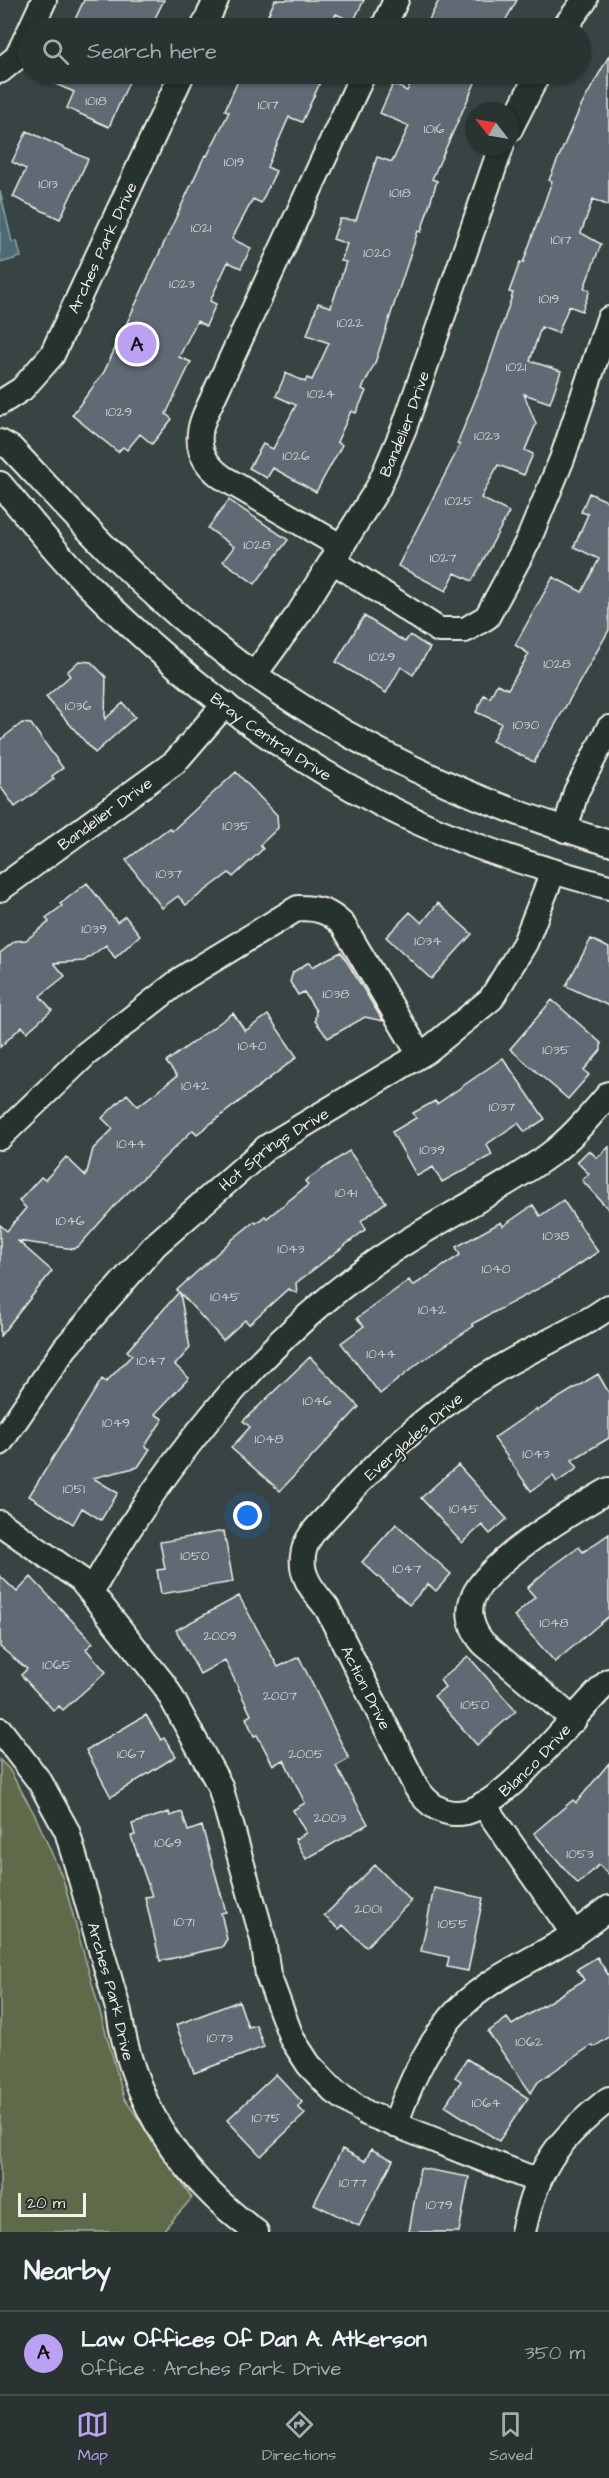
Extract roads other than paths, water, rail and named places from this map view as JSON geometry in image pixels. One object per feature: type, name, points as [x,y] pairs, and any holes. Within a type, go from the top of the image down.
[{"type":"street","points":[[36,18],[44,0]]},
{"type":"street","points":[[208,18],[216,0]]},
{"type":"street","points":[[388,18],[396,0]]},
{"type":"street","points":[[572,18],[585,0]]},
{"type":"street","points":[[0,71],[18,55]]},
{"type":"street","name":"Arches Park Drive","points":[[0,404],[22,389],[52,355],[177,84]]},
{"type":"street","points":[[358,84],[199,428],[202,456],[211,468],[338,554],[439,630],[465,630],[487,617],[528,541],[562,459],[609,319]]},
{"type":"street","points":[[519,111],[533,84]]},
{"type":"street","name":"Bandelier Drive","points":[[254,675],[338,554],[378,488],[404,428],[498,156]]},
{"type":"street","points":[[0,442],[11,448],[107,548],[178,615],[254,675],[327,723],[400,763],[475,798],[609,843]]},
{"type":"street","name":"Bray Central Drive","points":[[0,484],[84,582],[152,646],[225,704],[302,759],[380,804],[463,840],[553,872],[609,887]]},
{"type":"street","name":"Bandelier Drive","points":[[0,889],[175,762],[225,704]]},
{"type":"street","points":[[565,830],[576,792],[609,728]]},
{"type":"street","name":"Hot Springs Drive","points":[[0,1443],[65,1348],[155,1245],[267,1147],[420,1055],[491,999],[525,943],[553,872]]},
{"type":"street","points":[[0,1137],[86,1054],[183,978],[298,908],[316,908],[332,914],[343,925],[420,1055]]},
{"type":"street","points":[[91,1592],[127,1529],[185,1446],[250,1371],[313,1310],[390,1252],[550,1155],[609,1094]]},
{"type":"street","name":"Everglades Drive","points":[[303,1553],[312,1533],[346,1497],[444,1405],[499,1368],[609,1307]]},
{"type":"street","points":[[574,1720],[483,1643],[475,1632],[470,1618],[471,1604],[484,1580],[534,1536],[609,1490]]},
{"type":"street","points":[[0,1523],[81,1580],[165,1686],[220,1786],[263,1939],[268,1975],[292,2039],[309,2065],[334,2091],[366,2113],[538,2181]]},
{"type":"street","name":"Action Drive","points":[[303,1553],[304,1573],[327,1608],[416,1787],[424,1799],[445,1811]]},
{"type":"street","name":"Blanco Drive","points":[[445,1811],[465,1812],[483,1804],[516,1778],[609,1681]]},
{"type":"street","name":"Arches Park Drive","points":[[0,1730],[40,1782],[67,1831],[119,2012],[123,2043],[141,2093],[163,2134],[187,2170],[256,2232]]},
{"type":"street","points":[[483,1804],[574,1934]]},
{"type":"street","points":[[395,2125],[411,2079],[430,2045],[452,2017],[493,1980],[574,1934],[609,1908]]},
{"type":"street","points":[[522,2232],[530,2198],[546,2164],[574,2127],[609,2099]]},
{"type":"water","points":[[0,191],[12,242],[17,241],[21,257],[0,263]]},
{"type":"place","name":"Law Offices Of Dan A. Atkerson","points":[[137,344]]}]
